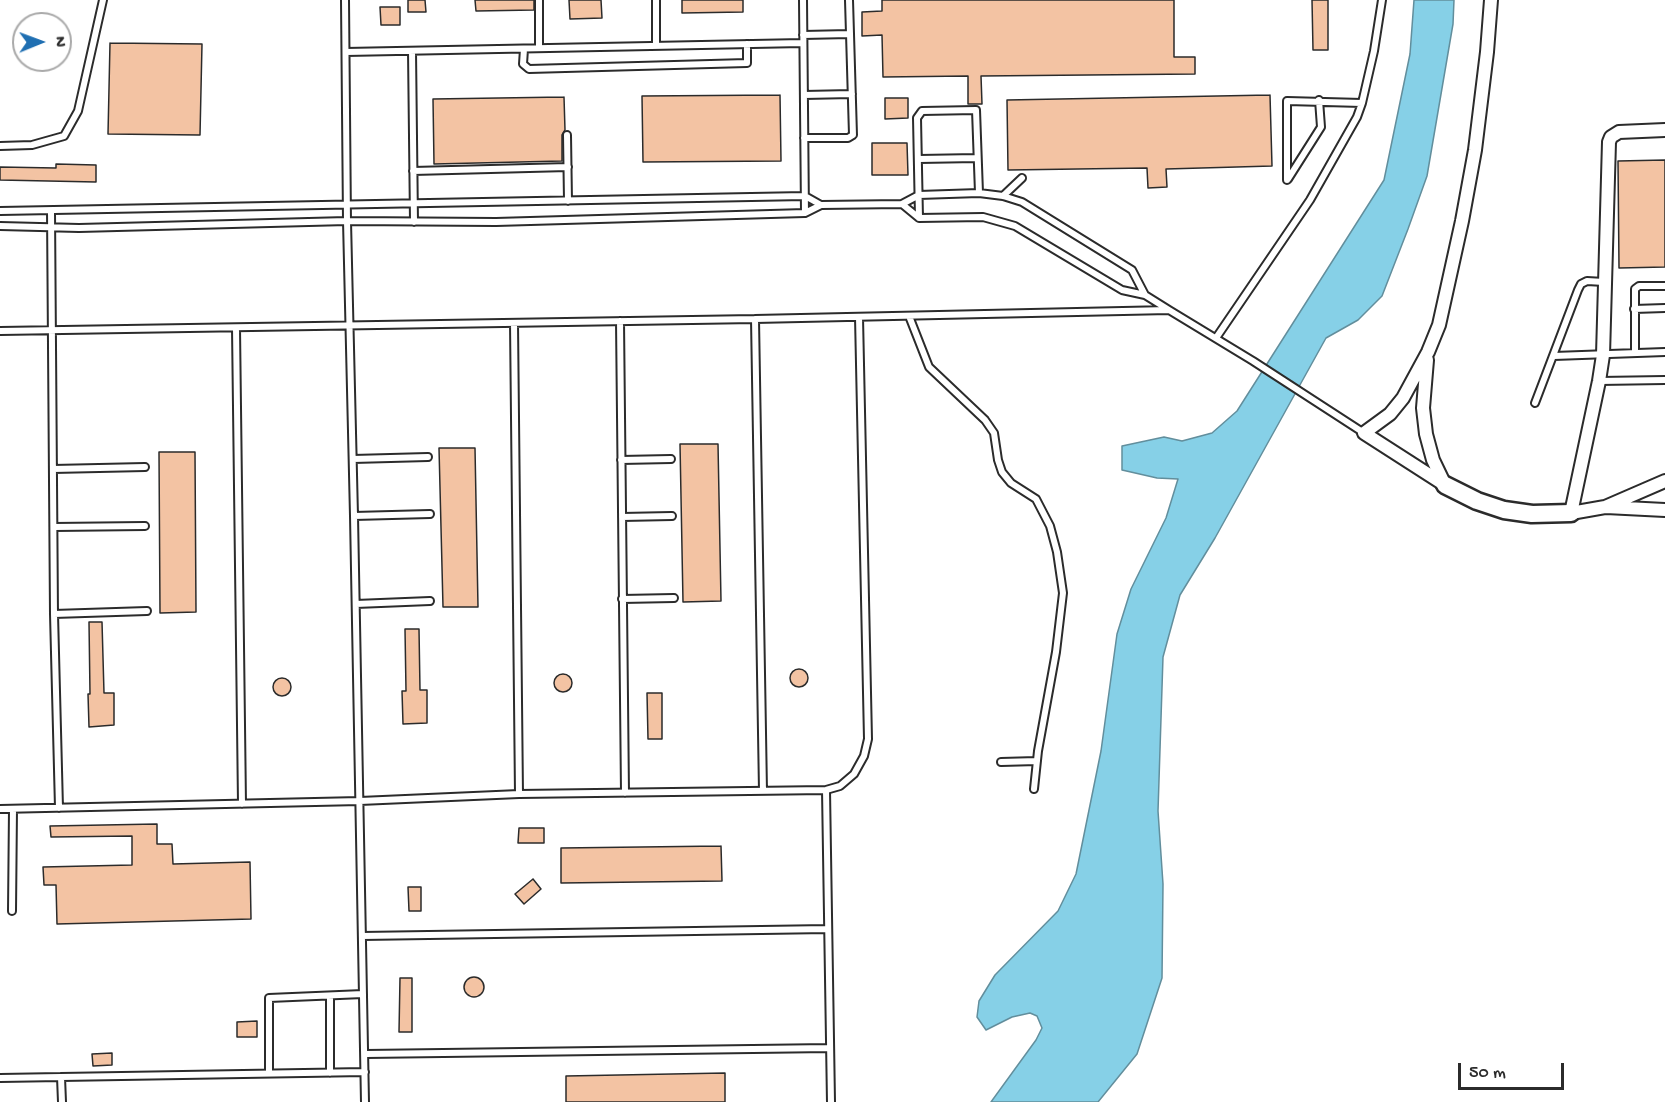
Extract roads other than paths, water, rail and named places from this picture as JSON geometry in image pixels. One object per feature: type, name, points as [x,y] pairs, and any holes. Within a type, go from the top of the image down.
[{"type":"street","points":[[1491,0],[1478,128],[1462,221],[1439,325],[1428,352],[1403,398],[1390,414],[1364,432],[1445,484],[1477,501],[1504,510],[1532,514],[1570,513],[1605,507],[1665,510]]},
{"type":"street","points":[[1570,513],[1603,355],[1609,142],[1619,132],[1665,130]]},
{"type":"street","points":[[1428,352],[1423,408],[1426,435],[1433,460],[1445,484]]},
{"type":"street","points":[[1605,507],[1665,481]]},
{"type":"lane","points":[[0,147],[32,145],[64,136],[78,111],[103,0]]},
{"type":"lane","points":[[345,0],[346,204],[366,1054],[365,1102]]},
{"type":"lane","points":[[539,0],[539,48]]},
{"type":"lane","points":[[656,0],[656,46]]},
{"type":"lane","points":[[803,0],[805,213]]},
{"type":"lane","points":[[804,138],[852,137],[853,135],[849,0]]},
{"type":"lane","points":[[1216,338],[1310,200],[1357,117],[1374,51],[1382,0]]},
{"type":"lane","points":[[803,35],[850,34]]},
{"type":"lane","points":[[346,52],[803,43]]},
{"type":"lane","points":[[524,49],[524,64],[529,69],[747,63],[747,44]]},
{"type":"lane","points":[[412,51],[414,222]]},
{"type":"lane","points":[[804,95],[852,94]]},
{"type":"lane","points":[[1319,100],[1321,127],[1287,180],[1287,101],[1319,100],[1362,103]]},
{"type":"lane","points":[[919,218],[918,114],[922,111],[976,110],[979,193]]},
{"type":"lane","points":[[567,135],[568,201]]},
{"type":"lane","points":[[919,159],[978,158]]},
{"type":"lane","points":[[413,171],[568,167]]},
{"type":"lane","points":[[1004,196],[1022,178]]},
{"type":"lane","points":[[0,226],[496,222],[805,213],[821,205],[902,204],[919,195],[979,193],[1004,196],[1022,202],[1132,270],[1145,294]]},
{"type":"lane","points":[[0,211],[805,196],[821,205]]},
{"type":"lane","points":[[902,204],[919,218],[983,218],[1015,226],[1122,290],[1145,294],[1364,432]]},
{"type":"lane","points":[[51,211],[54,614],[59,808]]},
{"type":"lane","points":[[1535,403],[1581,284],[1587,281],[1604,282]]},
{"type":"lane","points":[[1635,353],[1635,289],[1639,286],[1665,286]]},
{"type":"lane","points":[[1634,309],[1665,308]]},
{"type":"lane","points":[[0,332],[1169,310]]},
{"type":"lane","points":[[909,316],[929,367],[985,420],[994,433],[1002,472],[1011,483],[1036,499],[1050,526],[1057,552],[1063,593],[1034,789]]},
{"type":"lane","points":[[0,809],[360,801],[519,794],[826,790],[840,786],[854,774],[864,756],[868,739],[859,317]]},
{"type":"lane","points":[[755,319],[763,791]]},
{"type":"lane","points":[[620,321],[625,793]]},
{"type":"lane","points":[[514,323],[519,794]]},
{"type":"lane","points":[[236,328],[242,804]]},
{"type":"lane","points":[[1554,356],[1665,352]]},
{"type":"lane","points":[[1599,381],[1665,380]]},
{"type":"lane","points":[[353,459],[428,457]]},
{"type":"lane","points":[[621,460],[671,459]]},
{"type":"lane","points":[[53,469],[145,466]]},
{"type":"lane","points":[[354,516],[430,514]]},
{"type":"lane","points":[[622,517],[672,516]]},
{"type":"lane","points":[[54,527],[145,526]]},
{"type":"lane","points":[[622,599],[674,598]]},
{"type":"lane","points":[[356,604],[430,601]]},
{"type":"lane","points":[[54,614],[147,611]]},
{"type":"lane","points":[[1001,762],[1037,761]]},
{"type":"lane","points":[[826,790],[831,1102]]},
{"type":"lane","points":[[12,911],[14,809]]},
{"type":"lane","points":[[362,936],[828,929]]},
{"type":"lane","points":[[268,1073],[269,998],[363,994]]},
{"type":"lane","points":[[330,996],[330,1073]]},
{"type":"lane","points":[[366,1054],[830,1048]]},
{"type":"lane","points":[[0,1078],[365,1071]]},
{"type":"lane","points":[[61,1077],[62,1102]]},
{"type":"water","points":[[1414,0],[1454,0],[1453,24],[1427,176],[1408,229],[1382,296],[1358,320],[1326,338],[1215,538],[1180,595],[1163,657],[1158,811],[1163,884],[1162,978],[1137,1054],[1098,1102],[991,1102],[1036,1040],[1042,1028],[1037,1016],[1030,1013],[1012,1017],[986,1030],[977,1017],[979,1001],[995,975],[1058,911],[1076,874],[1101,751],[1117,634],[1131,589],[1166,518],[1178,479],[1157,478],[1122,470],[1122,446],[1164,437],[1182,441],[1212,433],[1237,411],[1384,180],[1410,54]]}]
